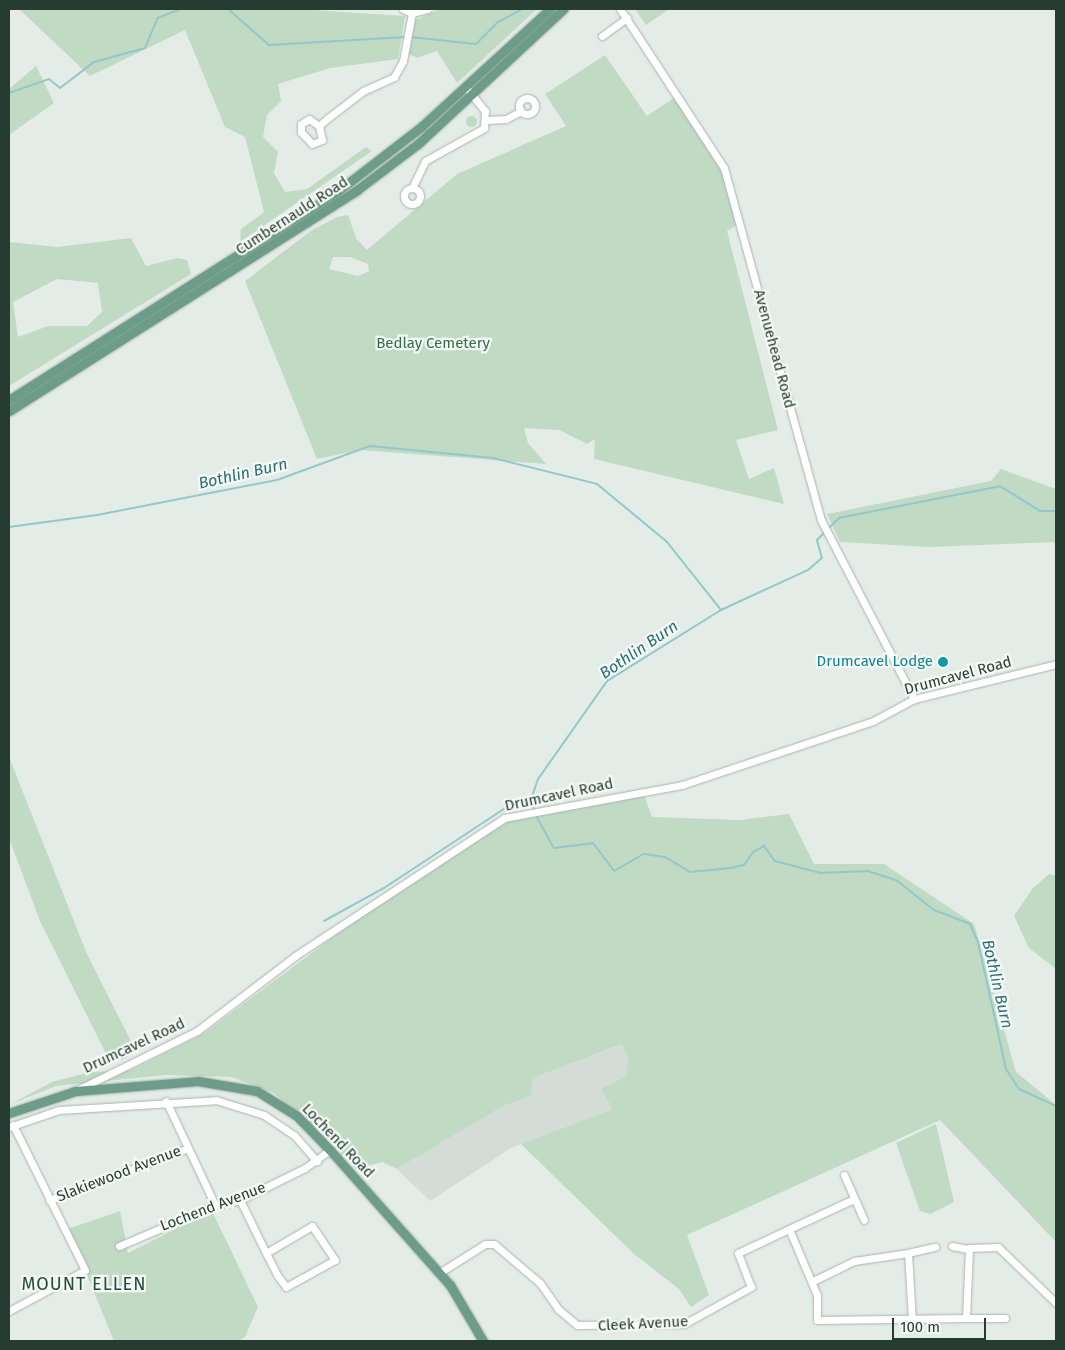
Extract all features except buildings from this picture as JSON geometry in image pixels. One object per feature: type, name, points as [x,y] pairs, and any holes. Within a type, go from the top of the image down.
[{"type":"main road","name":"Cumbernauld Road","points":[[9,400],[334,194],[469,92],[550,9]]},
{"type":"main road","name":"Cumbernauld Road","points":[[9,411],[278,242],[357,190],[563,9]]},
{"type":"main road","name":"Lochend Road","points":[[74,1091],[198,1081],[238,1085],[277,1102],[330,1150],[439,1273],[483,1341]]},
{"type":"main road","name":"Drumcavel Road","points":[[9,1113],[74,1091]]},
{"type":"street","points":[[403,9],[412,13],[427,9]]},
{"type":"street","name":"Avenuehead Road","points":[[620,9],[724,168],[821,520],[914,699]]},
{"type":"street","points":[[319,126],[363,91],[394,77],[406,45],[412,13]]},
{"type":"street","points":[[602,36],[627,18]]},
{"type":"street","points":[[469,92],[487,120]]},
{"type":"street","points":[[487,120],[506,119],[521,111]]},
{"type":"street","points":[[412,188],[420,165],[438,151],[480,132],[487,120]]},
{"type":"street","name":"Drumcavel Road","points":[[74,1091],[197,1032],[288,960],[397,886],[504,818],[682,785],[873,721],[914,699],[1056,664]]},
{"type":"street","points":[[166,1101],[214,1205]]},
{"type":"street","points":[[9,1311],[85,1270],[11,1126],[58,1110],[166,1101],[238,1104],[294,1135],[317,1161]]},
{"type":"street","points":[[22,1108],[28,1119]]},
{"type":"street","name":"Slakiewood Avenue","points":[[49,1200],[188,1148]]},
{"type":"street","name":"Lochend Avenue","points":[[119,1246],[214,1205],[240,1200],[317,1161],[330,1150]]},
{"type":"street","points":[[844,1175],[864,1220]]},
{"type":"street","points":[[854,1199],[789,1229],[813,1281],[818,1320],[1005,1318]]},
{"type":"street","points":[[240,1200],[266,1253],[286,1287],[335,1260],[312,1226],[266,1253]]},
{"type":"street","name":"Cleek Avenue","points":[[439,1273],[485,1244],[494,1244],[540,1283],[558,1309],[578,1325],[684,1324],[751,1287],[738,1253],[789,1229]]},
{"type":"street","points":[[952,1246],[968,1249],[998,1247],[1056,1303]]},
{"type":"street","points":[[813,1281],[869,1256],[908,1253],[934,1247]]},
{"type":"street","points":[[966,1318],[968,1249]]},
{"type":"street","points":[[908,1253],[912,1320]]},
{"type":"shaded area","points":[[623,1044],[628,1057],[626,1077],[613,1109],[511,1148],[430,1201],[397,1169],[503,1106],[531,1096],[533,1078]]},
{"type":"green space","points":[[19,9],[298,9],[405,16],[398,59],[330,68],[278,84],[281,101],[267,115],[263,137],[278,152],[274,173],[285,192],[307,189],[366,147],[372,151],[240,242],[241,229],[264,212],[245,137],[225,127],[185,30],[90,76]]},
{"type":"green space","points":[[440,9],[537,9],[457,83],[437,51],[417,58],[409,54],[415,20]]},
{"type":"green space","points":[[635,9],[669,9],[646,25]]},
{"type":"green space","name":"Bedlay Cemetery","points":[[605,55],[647,116],[675,97],[721,167],[737,225],[727,231],[778,430],[736,440],[749,479],[774,468],[784,504],[594,459],[595,439],[587,444],[559,430],[524,428],[528,443],[546,464],[360,450],[317,459],[245,281],[312,230],[337,217],[348,215],[356,238],[367,250],[457,174],[566,126],[545,94]],"holes":[[[333,257],[350,257],[368,264],[369,271],[358,276],[329,269]]]},
{"type":"green space","points":[[36,66],[54,103],[9,135],[9,89]]},
{"type":"green space","points":[[471,115],[477,121],[471,127],[465,121]]},
{"type":"green space","points":[[131,238],[146,266],[178,258],[187,260],[191,274],[9,386],[9,242],[57,247]],"holes":[[[57,279],[98,283],[102,312],[87,326],[48,326],[18,337],[13,302]]]},
{"type":"green space","points":[[1001,469],[1056,489],[1056,542],[929,547],[840,542],[827,514],[991,481]]},
{"type":"green space","points":[[9,757],[87,954],[136,1051],[124,1059],[110,1062],[40,921],[9,838]]},
{"type":"green space","points":[[644,795],[652,817],[740,820],[789,814],[814,864],[884,864],[974,924],[1016,1072],[1056,1105],[1056,1242],[940,1120],[687,1235],[709,1295],[691,1307],[679,1289],[634,1254],[521,1144],[613,1109],[601,1089],[626,1077],[628,1057],[622,1044],[533,1078],[531,1096],[503,1106],[397,1169],[382,1162],[356,1169],[274,1093],[231,1077],[167,1075],[56,1086],[9,1105],[52,1082],[90,1072],[131,1070],[203,1034],[398,889],[507,822]]},
{"type":"green space","points":[[1049,874],[1056,876],[1056,969],[1029,948],[1014,916],[1033,888]]},
{"type":"green space","points":[[936,1124],[954,1202],[930,1214],[920,1211],[896,1143]]},
{"type":"green space","points":[[120,1211],[128,1253],[212,1211],[258,1307],[245,1337],[238,1341],[114,1341],[68,1229]]},
{"type":"waterway","name":"Bothlin Burn","points":[[9,93],[49,79],[60,88],[94,62],[145,48],[158,18],[180,9]]},
{"type":"waterway","points":[[228,9],[269,45],[406,37]]},
{"type":"waterway","points":[[410,37],[476,44],[498,22],[522,9]]},
{"type":"waterway","name":"Bothlin Burn","points":[[9,527],[97,515],[277,480],[370,446],[493,458],[597,484],[667,542],[721,610],[607,681],[538,779],[532,796],[534,810]]},
{"type":"waterway","points":[[828,529],[839,518],[1000,486],[1040,511],[1056,511]]},
{"type":"waterway","points":[[721,610],[808,570],[822,558],[817,540],[825,532]]},
{"type":"waterway","points":[[324,921],[384,888],[513,803],[532,796]]},
{"type":"waterway","name":"Bothlin Burn","points":[[535,814],[554,848],[593,843],[614,871],[644,854],[665,857],[690,872],[731,868],[744,865],[753,852],[764,846],[775,861],[820,873],[868,871],[896,880],[934,910],[970,924],[978,942],[1006,1069],[1019,1089],[1056,1106]]},
{"type":"place","name":"Drumcavel Lodge","points":[[943,662]]},
{"type":"district","name":"MOUNT ELLEN","points":[[84,1284]]}]
